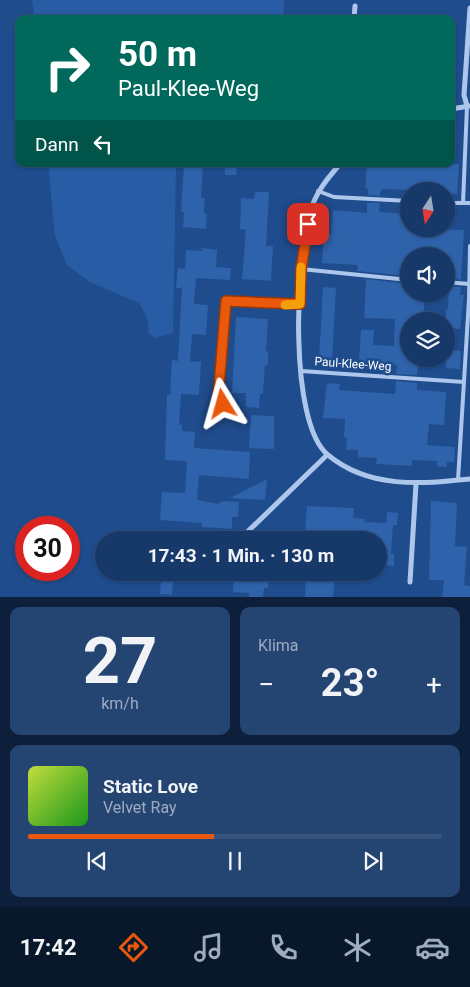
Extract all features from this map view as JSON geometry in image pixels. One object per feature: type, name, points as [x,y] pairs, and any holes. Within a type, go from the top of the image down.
[{"type":"street","points":[[354,15],[355,6]]},
{"type":"street","points":[[455,108],[469,106],[464,95],[470,8]]},
{"type":"street","name":"Paul-Klee-Weg","points":[[338,167],[318,191],[310,213],[301,270],[301,371],[306,414],[315,438],[327,455],[367,477],[416,484],[470,479]]},
{"type":"street","points":[[223,404],[218,398],[226,301],[300,304]]},
{"type":"street","points":[[248,531],[327,455]]},
{"type":"street","points":[[410,582],[416,484]]},
{"type":"lane","points":[[463,203],[469,106]]},
{"type":"lane","points":[[318,191],[334,197],[400,201]]},
{"type":"lane","points":[[455,203],[470,203]]},
{"type":"lane","points":[[458,480],[470,246]]},
{"type":"lane","points":[[301,270],[400,279]]},
{"type":"lane","points":[[455,283],[469,284]]},
{"type":"lane","name":"Paul-Klee-Weg","points":[[301,371],[464,382]]},
{"type":"shaded area","points":[[32,0],[284,0],[283,15],[34,15]]},
{"type":"shaded area","points":[[48,167],[176,167],[173,333],[155,338],[149,333],[147,318],[139,303],[90,282],[67,265],[55,236]]},
{"type":"building","points":[[455,164],[459,164],[457,194],[455,194],[455,182],[400,182],[400,190],[381,189],[380,196],[368,195],[368,189],[365,188],[367,167],[455,167]]},
{"type":"building","points":[[184,167],[203,167],[201,198],[205,198],[206,229],[183,227],[184,212],[181,212]]},
{"type":"building","points":[[225,167],[237,167],[236,175],[225,175]]},
{"type":"building","points":[[255,192],[269,192],[266,246],[273,246],[271,281],[242,279],[246,230],[240,229],[241,198],[254,199]]},
{"type":"building","points":[[367,203],[380,203],[379,212],[400,213],[400,238],[455,238],[455,230],[464,230],[461,280],[455,279],[455,247],[400,247],[400,275],[357,271],[358,265],[322,263],[324,233],[331,234],[333,210],[367,213]]},
{"type":"building","points":[[202,248],[217,250],[216,267],[231,268],[230,280],[196,278],[194,304],[208,305],[206,335],[192,334],[190,361],[201,362],[199,395],[181,394],[179,425],[182,424],[182,431],[195,432],[194,448],[250,452],[249,479],[199,475],[197,500],[218,504],[223,501],[239,502],[238,517],[232,517],[232,529],[202,527],[202,523],[160,520],[162,492],[185,493],[187,461],[165,460],[167,395],[170,395],[172,360],[178,361],[182,288],[176,288],[178,268],[185,269],[186,250],[202,251]]},
{"type":"building","points":[[366,279],[400,283],[400,302],[424,302],[424,312],[400,312],[400,367],[418,367],[417,375],[396,374],[397,365],[359,361],[361,330],[374,330],[373,345],[394,346],[395,319],[364,318]]},
{"type":"building","points":[[455,286],[461,287],[460,295],[464,295],[460,329],[455,329],[455,312],[446,312],[446,309],[448,309],[448,302],[455,302]]},
{"type":"building","points":[[323,287],[336,288],[332,361],[319,360]]},
{"type":"building","points":[[236,317],[268,319],[266,351],[268,351],[268,365],[265,365],[263,394],[260,394],[259,408],[246,407],[246,393],[232,393]]},
{"type":"building","points":[[455,351],[461,351],[460,369],[446,368],[455,367]]},
{"type":"building","points":[[396,381],[417,383],[417,390],[446,392],[444,425],[429,424],[427,445],[455,447],[454,462],[447,462],[447,467],[437,466],[437,461],[412,460],[412,466],[376,464],[377,458],[358,457],[358,450],[346,450],[347,438],[344,437],[345,419],[323,418],[327,383],[340,384],[339,390],[395,394]]},
{"type":"building","points":[[251,415],[274,416],[274,449],[249,448]]},
{"type":"building","points":[[267,479],[265,500],[230,498]]},
{"type":"building","points":[[431,501],[457,503],[455,546],[467,547],[464,585],[470,586],[470,597],[442,597],[444,580],[429,580]]},
{"type":"building","points":[[307,506],[354,508],[353,518],[365,519],[364,522],[386,523],[387,512],[398,513],[397,525],[393,525],[391,554],[394,554],[394,566],[387,566],[387,531],[305,531]]},
{"type":"building","points":[[161,581],[173,582],[172,595],[160,594]]},
{"type":"building","points":[[234,581],[268,581],[268,588],[264,588],[263,597],[249,597],[249,593],[233,592]]},
{"type":"building","points":[[306,581],[334,581],[333,597],[305,597]]},
{"type":"slow traffic","points":[[285,305],[300,304],[301,267]]},
{"type":"route","points":[[223,404],[218,398],[226,301],[300,304],[301,270],[308,224]]}]
